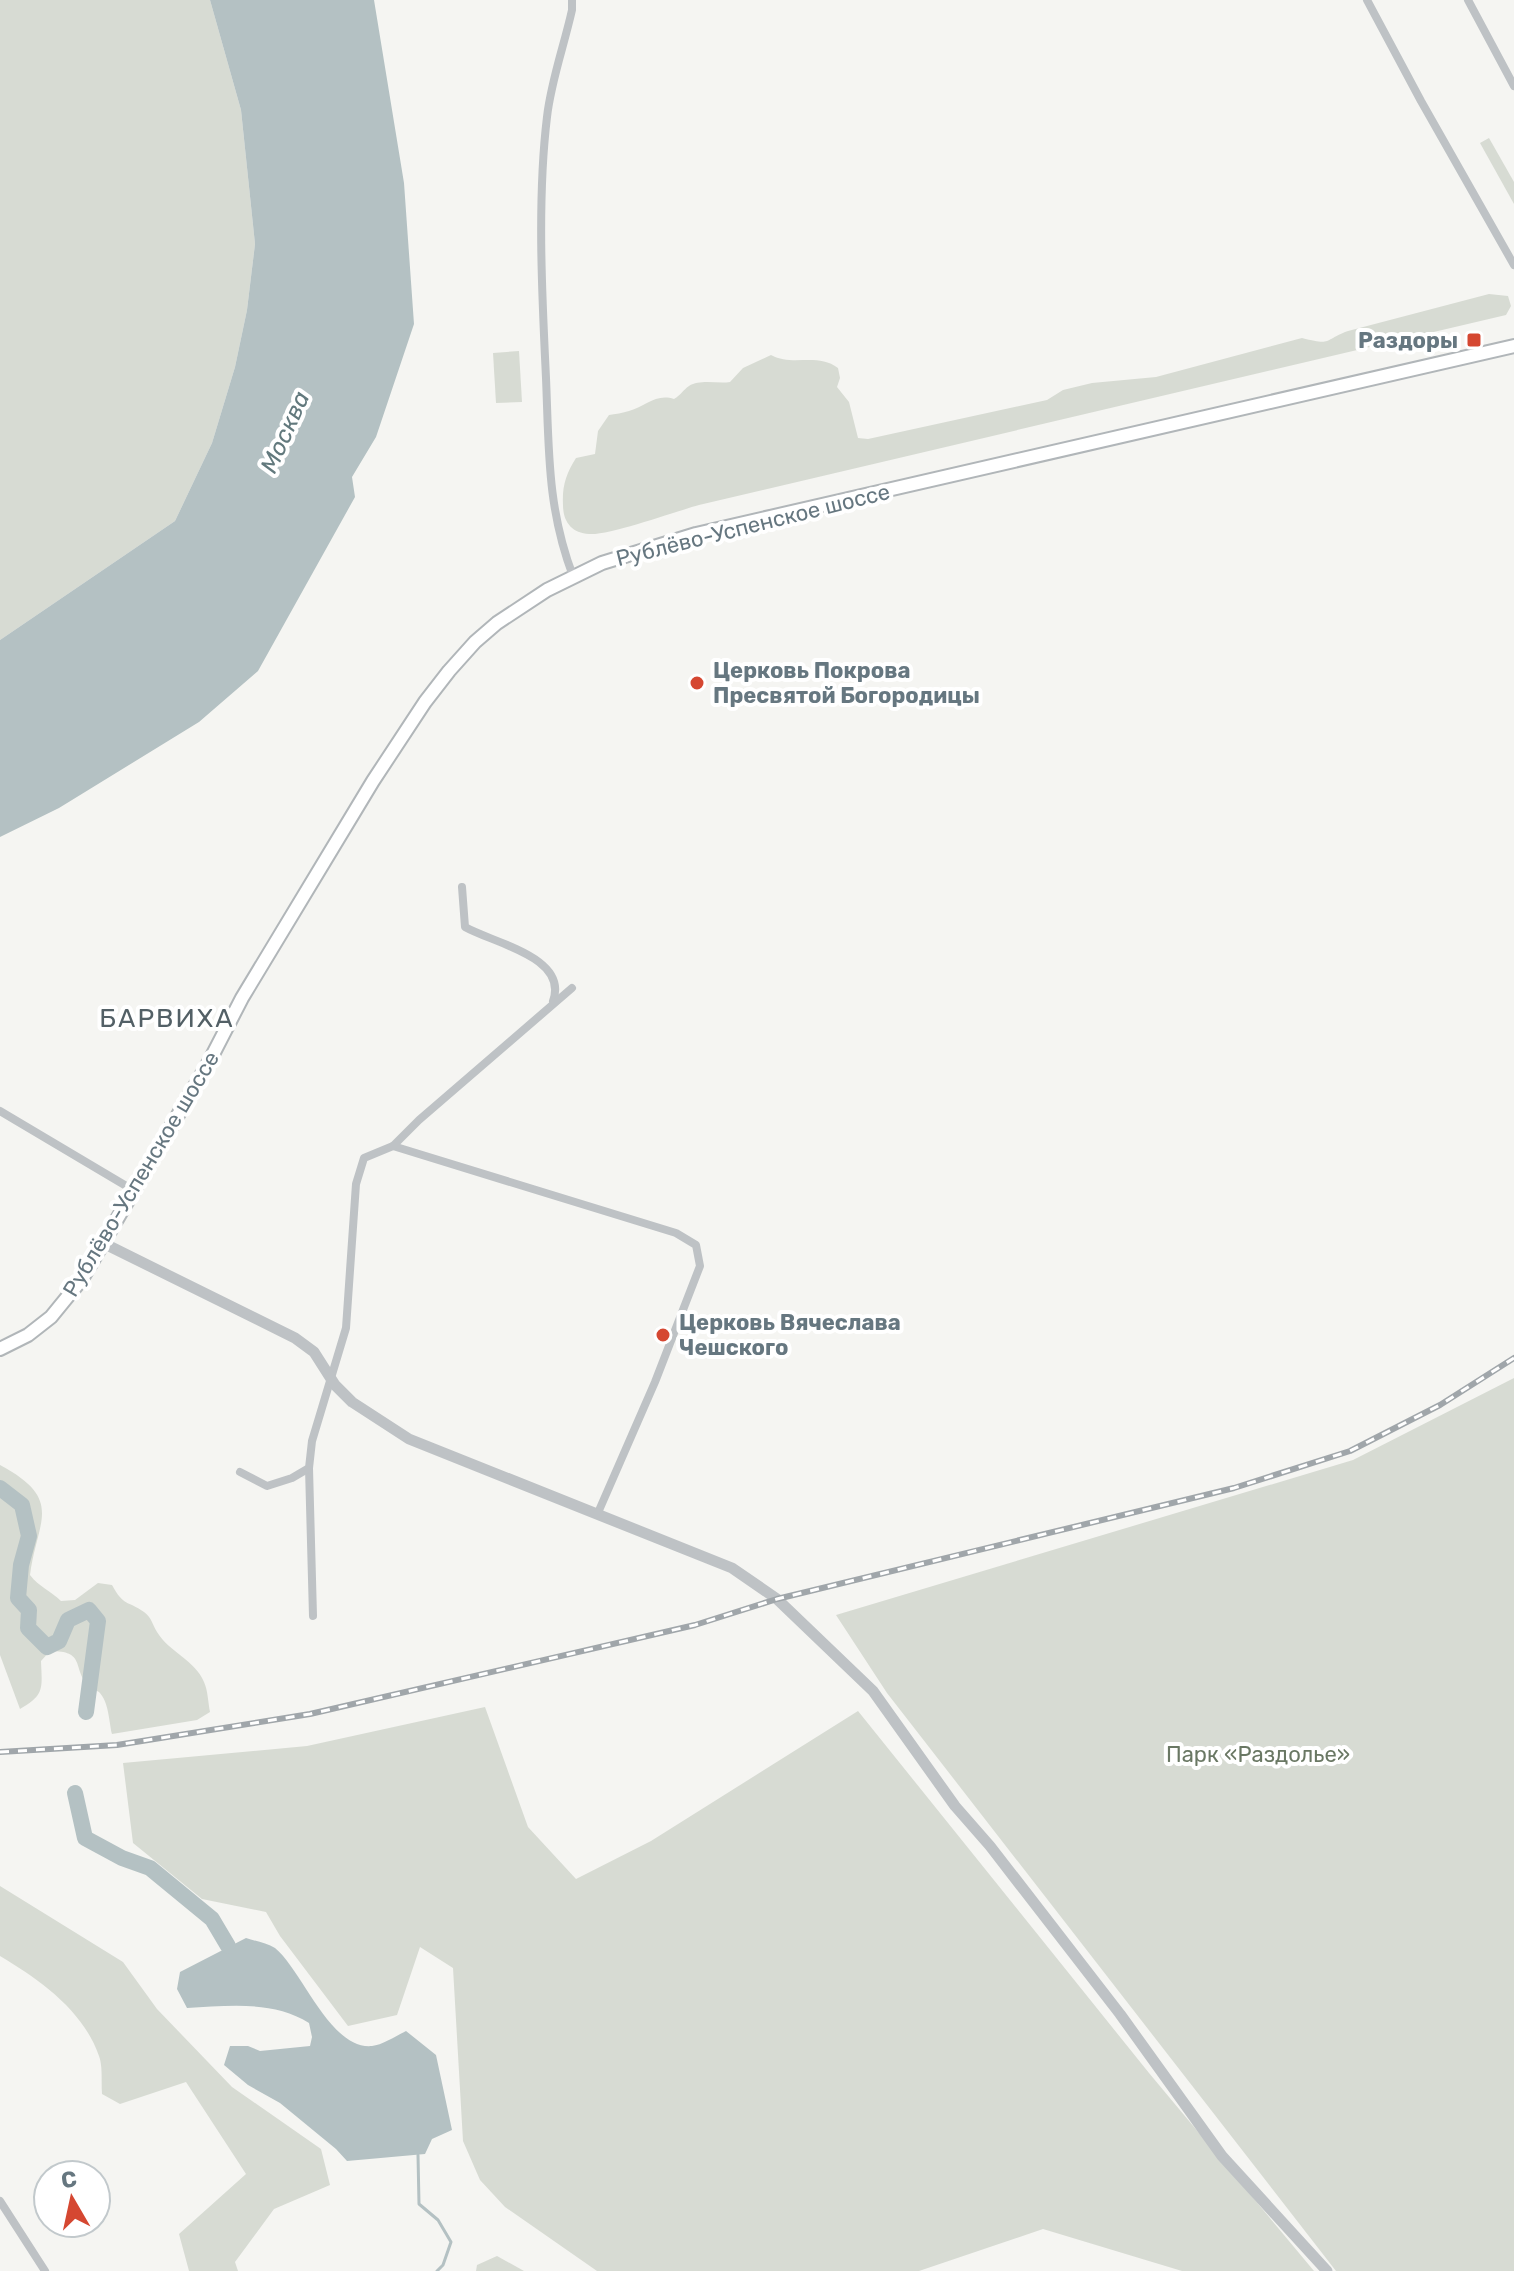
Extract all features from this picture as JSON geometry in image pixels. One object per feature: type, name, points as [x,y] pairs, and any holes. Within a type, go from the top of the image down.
[{"type":"main road","name":"Рублёво-Успенское шоссе","points":[[0,1349],[28,1335],[51,1317],[82,1279],[209,1062],[242,998],[373,781],[425,702],[475,642],[518,607],[573,576],[631,553],[696,534],[1514,346]]},
{"type":"street","points":[[572,0],[547,117],[542,338],[552,499],[556,528],[573,576]]},
{"type":"street","points":[[1367,0],[1514,265]]},
{"type":"street","points":[[1468,0],[1514,86]]},
{"type":"street","points":[[462,887],[465,927],[521,950],[552,974],[557,990],[551,1006]]},
{"type":"street","points":[[313,1616],[309,1468],[312,1441],[346,1328],[356,1184],[364,1158],[393,1146],[430,1110],[572,988]]},
{"type":"street","points":[[0,1111],[133,1190]]},
{"type":"street","points":[[393,1146],[676,1233],[696,1245],[700,1266],[655,1382],[597,1515]]},
{"type":"street","points":[[103,1243],[295,1338],[314,1352],[335,1385],[352,1402],[409,1439],[732,1568],[777,1599],[864,1682],[955,1806],[990,1846],[1120,2014],[1222,2156],[1327,2271]]},
{"type":"street","points":[[240,1472],[267,1486],[309,1468]]},
{"type":"street","points":[[0,2201],[45,2271]]},
{"type":"green space","points":[[0,0],[210,0],[241,110],[255,244],[247,310],[235,367],[212,443],[175,521],[0,640]]},
{"type":"green space","points":[[1489,138],[1514,182],[1514,204],[1480,143]]},
{"type":"green space","points":[[1489,294],[1508,296],[1511,306],[1506,315],[699,505],[598,534],[573,529],[565,517],[565,480],[576,458],[595,454],[598,431],[609,415],[629,411],[656,399],[674,399],[693,384],[730,382],[743,368],[771,355],[788,360],[822,361],[838,368],[840,378],[837,387],[849,402],[858,438],[868,439],[1047,400],[1063,390],[1092,383],[1156,377],[1302,338],[1327,341],[1348,331]]},
{"type":"green space","points":[[519,351],[522,402],[496,403],[493,353]]},
{"type":"green space","name":"Парк «Раздолье»","points":[[1514,1378],[1514,2271],[1336,2271],[887,1693],[836,1615],[1353,1460]]},
{"type":"green space","points":[[0,1465],[33,1489],[40,1501],[41,1525],[30,1575],[61,1601],[75,1600],[98,1583],[112,1585],[123,1600],[147,1614],[162,1639],[200,1674],[210,1712],[197,1720],[112,1734],[105,1701],[83,1679],[74,1657],[50,1651],[41,1661],[38,1695],[20,1709],[0,1655]]},
{"type":"green space","points":[[485,1707],[528,1827],[576,1879],[651,1841],[858,1711],[1149,2073],[1314,2271],[1182,2271],[1043,2229],[919,2271],[597,2271],[505,2207],[480,2180],[463,2141],[453,1968],[420,1947],[397,2015],[348,2026],[280,1936],[266,1912],[202,1899],[133,1843],[123,1763],[307,1746]]},
{"type":"green space","points":[[0,1886],[123,1962],[157,2009],[232,2087],[321,2149],[330,2185],[274,2209],[235,2262],[238,2271],[189,2271],[179,2234],[246,2174],[186,2082],[120,2104],[102,2094],[100,2060],[82,2024],[45,1986],[0,1956]]},
{"type":"green space","points":[[497,2256],[524,2271],[476,2271],[477,2265]]},
{"type":"water","name":"Москва","points":[[210,0],[374,0],[404,183],[414,324],[376,437],[352,477],[355,497],[258,671],[199,722],[59,808],[0,837],[0,640],[175,521],[212,443],[235,367],[247,310],[255,244],[241,110]]},
{"type":"water","points":[[246,1938],[275,1948],[343,2036],[357,2044],[372,2046],[406,2031],[436,2055],[452,2130],[432,2139],[425,2154],[347,2161],[280,2103],[248,2085],[224,2065],[230,2046],[248,2046],[260,2051],[310,2046],[312,2037],[309,2023],[280,2011],[250,2006],[187,2008],[177,1989],[180,1972]]},
{"type":"waterway","points":[[0,1488],[22,1505],[29,1536],[21,1565],[18,1598],[29,1610],[28,1628],[47,1647],[59,1641],[68,1620],[89,1610],[98,1621],[86,1712]]},
{"type":"waterway","points":[[75,1793],[85,1838],[122,1858],[150,1868],[212,1919],[228,1946]]},
{"type":"waterway","points":[[418,2155],[419,2204],[438,2220],[451,2242],[443,2265],[437,2271]]},
{"type":"railway","points":[[0,1752],[117,1745],[310,1714],[695,1625],[777,1599],[1234,1488],[1350,1451],[1440,1405],[1514,1358]]},
{"type":"place","name":"Раздоры","points":[[1474,340]]},
{"type":"place","name":"Церковь Покрова Пресвятой Богородицы","points":[[697,683]]},
{"type":"place","name":"Церковь Вячеслава Чешского","points":[[663,1335]]},
{"type":"district","name":"БАРВИХА","points":[[167,1018]]}]
